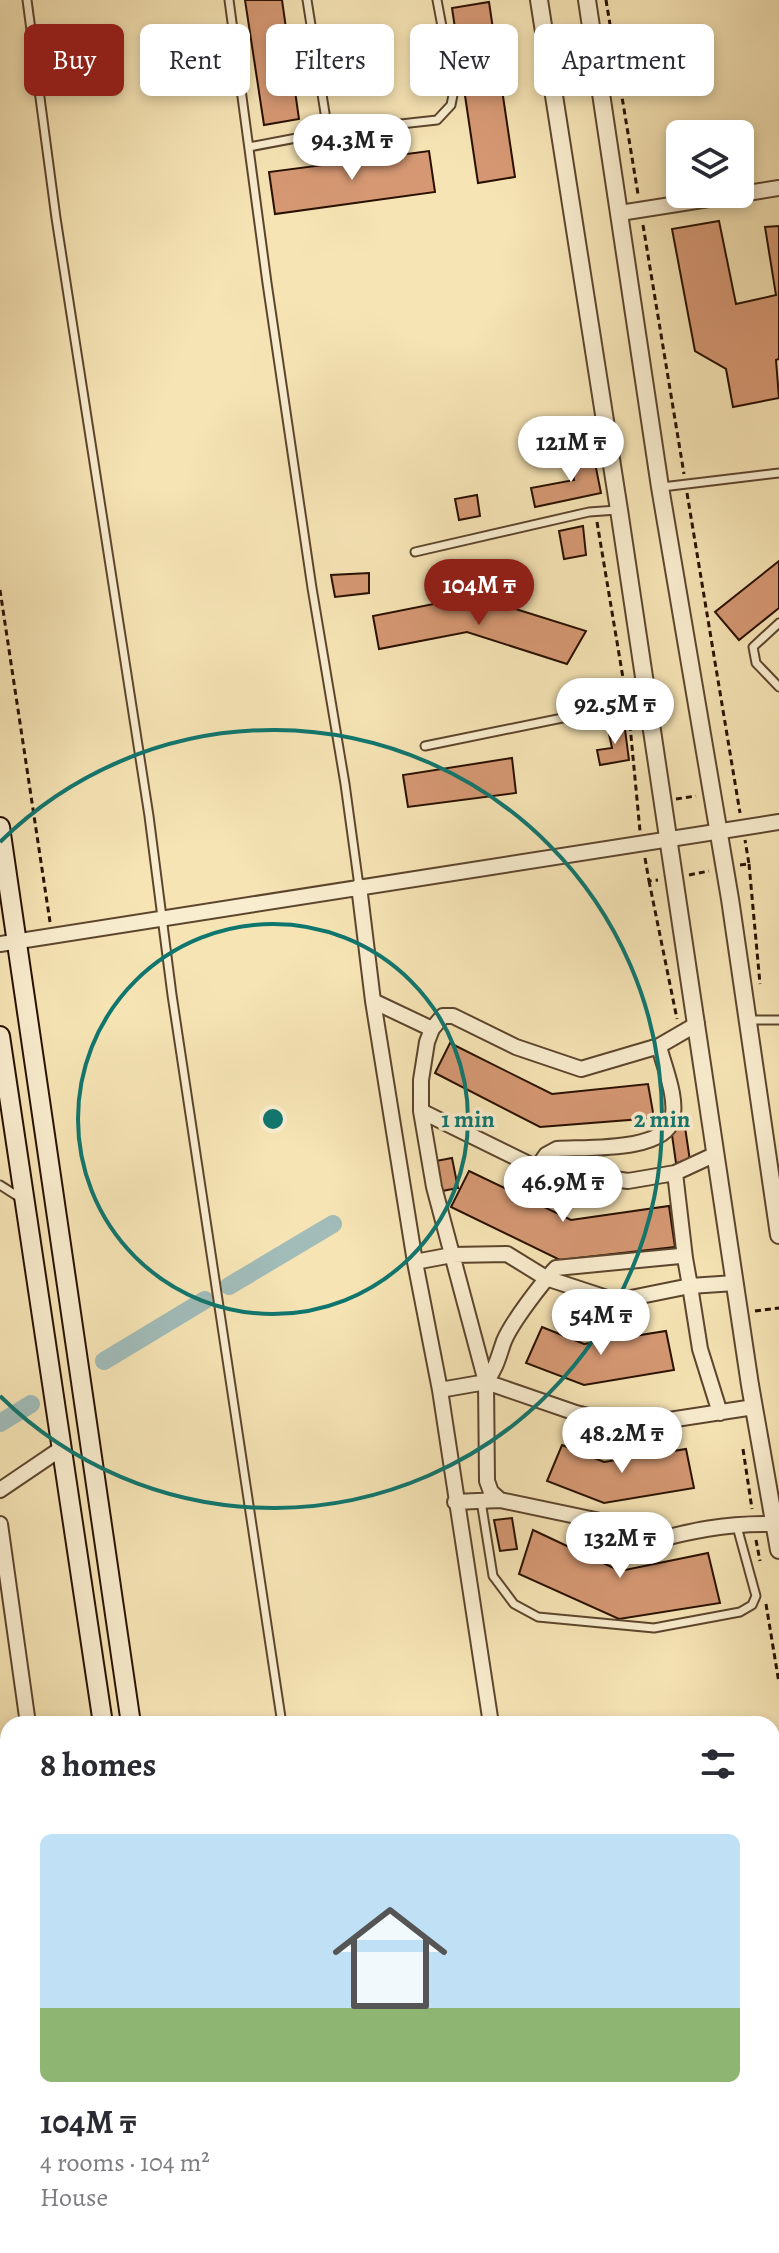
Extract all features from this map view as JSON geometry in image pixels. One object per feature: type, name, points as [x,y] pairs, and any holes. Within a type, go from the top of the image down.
[{"type":"main road","points":[[0,827],[9,942],[130,1716]]},
{"type":"main road","points":[[0,1036],[102,1716]]},
{"type":"street","points":[[539,0],[754,1407],[779,1550]]},
{"type":"street","points":[[587,0],[660,487],[748,1020],[771,1140],[779,1235]]},
{"type":"street","points":[[620,213],[779,188]]},
{"type":"street","points":[[9,942],[779,822]]},
{"type":"street","points":[[359,886],[373,1001],[415,1262],[440,1390],[490,1716]]},
{"type":"street","points":[[373,1001],[432,1029]]},
{"type":"street","points":[[500,1500],[491,1492],[487,1481],[486,1382],[434,1187],[421,1111],[421,1080],[432,1029],[443,1016],[453,1016],[516,1047],[581,1069],[659,1046],[697,1024]]},
{"type":"street","points":[[537,1168],[546,1155],[557,1149],[642,1144],[664,1132],[672,1121],[672,1098],[659,1046]]},
{"type":"street","points":[[421,1111],[537,1168],[628,1181],[675,1173],[716,1154]]},
{"type":"street","points":[[675,1173],[700,1349],[720,1413]]},
{"type":"street","points":[[415,1262],[452,1255],[507,1254],[546,1278],[616,1301],[690,1286],[735,1283]]},
{"type":"street","points":[[486,1382],[499,1362],[505,1339],[556,1268],[685,1258]]},
{"type":"street","points":[[440,1390],[486,1382],[576,1413],[630,1426],[754,1407]]},
{"type":"street","points":[[0,1490],[62,1448]]},
{"type":"street","points":[[455,1502],[500,1500],[605,1522],[642,1544],[700,1528],[736,1523],[774,1524]]},
{"type":"street","points":[[0,1524],[27,1716]]},
{"type":"lane","points":[[27,0],[59,233],[149,816],[161,918],[281,1716]]},
{"type":"lane","points":[[229,0],[312,588],[330,684],[359,886]]},
{"type":"lane","points":[[307,0],[328,132]]},
{"type":"lane","points":[[249,147],[328,132],[437,120],[451,105],[454,90],[439,0]]},
{"type":"lane","points":[[660,487],[779,473]]},
{"type":"lane","points":[[415,552],[596,512],[619,510]]},
{"type":"lane","points":[[779,623],[753,647],[756,663],[779,687]]},
{"type":"lane","points":[[425,746],[648,703]]},
{"type":"lane","points":[[748,1020],[779,1022]]},
{"type":"lane","points":[[0,1185],[25,1201]]},
{"type":"lane","points":[[481,1501],[493,1576],[514,1604],[538,1617],[639,1627],[654,1628],[740,1612],[752,1605],[756,1596],[736,1523]]},
{"type":"path","points":[[606,0],[749,864],[761,989]]},
{"type":"path","points":[[596,512],[628,705],[637,804],[649,881],[749,864]]},
{"type":"path","points":[[0,590],[52,935]]},
{"type":"path","points":[[637,804],[711,793]]},
{"type":"path","points":[[740,1313],[779,1308]]},
{"type":"building","points":[[245,0],[282,0],[285,24],[266,24],[266,96],[296,96],[299,119],[264,125]]},
{"type":"building","points":[[489,2],[492,24],[454,24],[452,8]]},
{"type":"building","points":[[465,96],[503,96],[515,177],[478,183]]},
{"type":"building","points":[[429,151],[435,192],[275,214],[269,172]]},
{"type":"building","points":[[719,221],[736,304],[776,295],[765,227],[779,226],[779,359],[776,360],[779,398],[733,407],[726,369],[695,351],[672,229]]},
{"type":"building","points":[[593,453],[601,493],[535,507],[531,488],[574,480],[570,458]]},
{"type":"building","points":[[477,495],[480,516],[459,520],[455,499]]},
{"type":"building","points":[[583,526],[586,555],[564,559],[559,531]]},
{"type":"building","points":[[779,561],[779,608],[739,640],[715,612]]},
{"type":"building","points":[[369,573],[369,593],[335,597],[331,575]]},
{"type":"building","points":[[474,596],[586,631],[567,664],[467,632],[379,649],[373,616]]},
{"type":"building","points":[[624,722],[629,760],[600,765],[597,750],[612,748],[607,724]]},
{"type":"building","points":[[512,758],[516,793],[408,807],[403,775]]},
{"type":"building","points":[[450,1043],[552,1094],[648,1084],[654,1118],[540,1127],[435,1073]]},
{"type":"building","points":[[685,1127],[690,1161],[676,1163],[671,1128]]},
{"type":"building","points":[[452,1158],[458,1188],[442,1191],[436,1161]]},
{"type":"building","points":[[469,1171],[571,1220],[669,1206],[675,1247],[560,1260],[451,1207]]},
{"type":"building","points":[[542,1327],[584,1344],[666,1331],[674,1370],[584,1385],[526,1363]]},
{"type":"building","points":[[562,1445],[604,1462],[686,1449],[694,1488],[604,1503],[547,1481]]},
{"type":"building","points":[[512,1518],[517,1549],[500,1551],[494,1520]]},
{"type":"building","points":[[533,1530],[620,1571],[708,1553],[720,1603],[619,1619],[519,1574]]},
{"type":"waterway","points":[[229,1286],[333,1224]]},
{"type":"waterway","points":[[104,1361],[205,1300]]},
{"type":"waterway","points":[[0,1423],[31,1404]]}]
